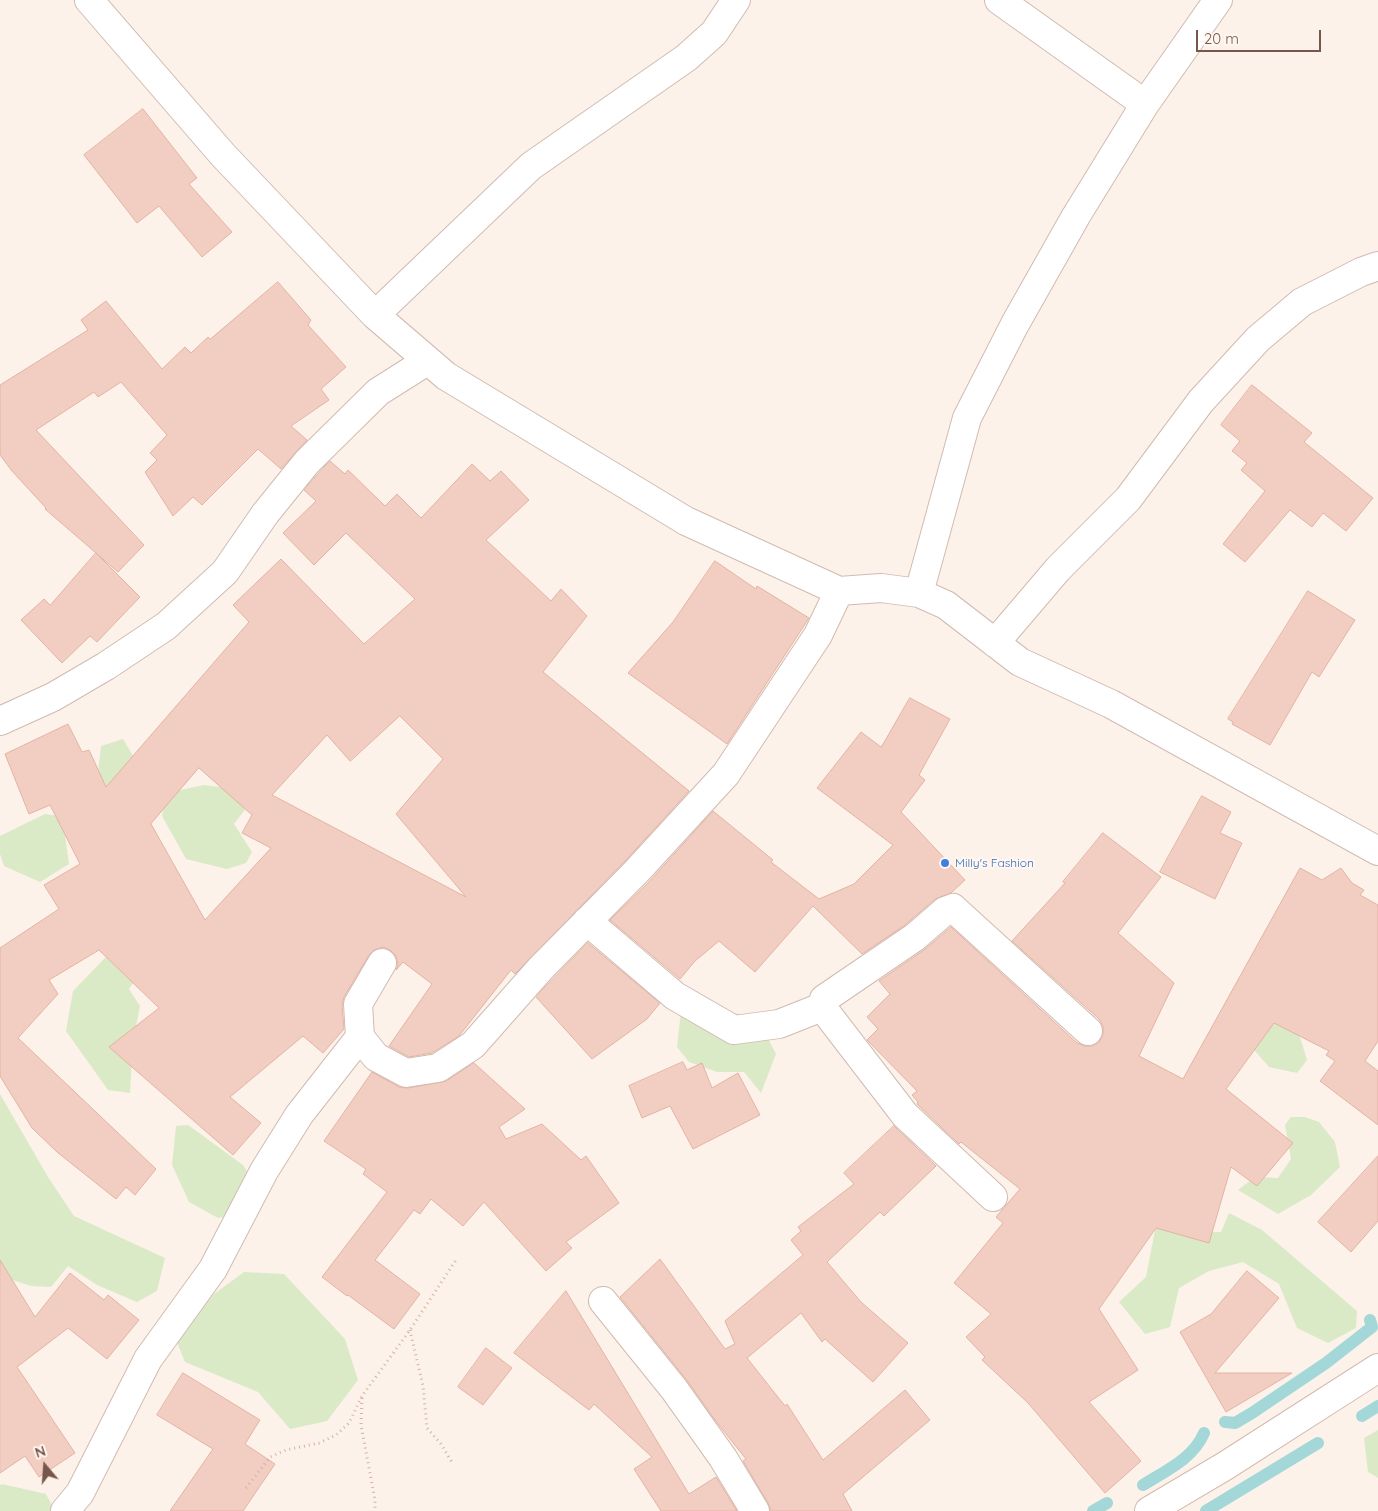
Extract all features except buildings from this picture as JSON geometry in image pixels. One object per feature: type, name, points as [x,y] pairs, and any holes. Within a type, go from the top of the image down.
[{"type":"street","points":[[89,0],[224,155],[375,315],[446,376],[686,522],[839,591],[881,588],[919,593],[946,605],[1020,662],[1111,704],[1378,851]]},
{"type":"street","points":[[375,315],[531,166],[686,58],[714,33],[736,0]]},
{"type":"street","points":[[999,0],[1146,104]]},
{"type":"street","points":[[919,593],[967,418],[1015,324],[1076,216],[1146,104],[1218,0]]},
{"type":"street","points":[[995,643],[1058,569],[1128,499],[1201,401],[1258,339],[1302,302],[1361,272],[1378,266]]},
{"type":"street","points":[[0,721],[53,697],[106,666],[166,626],[225,572],[266,514],[307,462],[378,392],[427,361]]},
{"type":"street","points":[[382,963],[358,1004],[360,1037],[376,1057],[406,1073],[438,1068],[473,1046],[541,968],[636,872],[726,774],[818,635],[839,591]]},
{"type":"street","points":[[822,1007],[824,999],[915,937],[945,911],[953,908],[1088,1031]]},
{"type":"street","points":[[587,921],[675,996],[734,1030],[779,1024],[822,1007]]},
{"type":"street","points":[[822,1007],[905,1115],[993,1197]]},
{"type":"street","points":[[65,1511],[80,1493],[148,1359],[213,1268],[264,1171],[299,1115],[360,1037]]},
{"type":"street","points":[[603,1301],[674,1390],[723,1458],[755,1511]]},
{"type":"street","points":[[1149,1511],[1225,1466],[1378,1368]]},
{"type":"path","points":[[246,1488],[270,1457],[286,1450],[319,1442],[336,1435],[349,1423],[362,1396],[410,1330],[456,1260]]},
{"type":"path","points":[[410,1330],[423,1386],[427,1428],[441,1444],[453,1464]]},
{"type":"path","points":[[362,1396],[361,1425],[375,1500],[375,1511]]},
{"type":"green space","points":[[123,739],[153,789],[65,835],[69,864],[40,882],[4,866],[0,854],[0,836],[45,814],[59,816],[97,782],[101,746]]},
{"type":"green space","points":[[204,785],[244,790],[250,803],[234,824],[252,852],[246,863],[227,869],[186,859],[162,816],[167,793]]},
{"type":"green space","points":[[129,933],[164,938],[129,989],[140,1006],[133,1041],[130,1093],[108,1090],[66,1031],[73,991]]},
{"type":"green space","points":[[717,1009],[757,1018],[776,1054],[761,1093],[744,1072],[717,1072],[689,1062],[677,1047],[681,1011]]},
{"type":"green space","points":[[1254,1020],[1296,1024],[1307,1060],[1297,1073],[1269,1067],[1248,1043]]},
{"type":"green space","points":[[0,1094],[48,1177],[74,1216],[165,1258],[157,1291],[137,1302],[97,1285],[68,1266],[51,1287],[31,1286],[0,1276]]},
{"type":"green space","points":[[1291,1117],[1305,1117],[1319,1122],[1335,1142],[1340,1167],[1311,1195],[1278,1214],[1238,1190],[1255,1177],[1278,1178],[1291,1159],[1285,1125]]},
{"type":"green space","points":[[188,1125],[243,1165],[263,1197],[254,1210],[218,1218],[189,1202],[172,1165],[176,1126]]},
{"type":"green space","points":[[1229,1213],[1262,1230],[1357,1311],[1356,1328],[1328,1343],[1297,1328],[1279,1284],[1243,1262],[1209,1271],[1179,1288],[1170,1327],[1145,1334],[1119,1302],[1146,1277],[1156,1225],[1191,1232],[1221,1232]]},
{"type":"green space","points":[[244,1272],[284,1274],[345,1339],[358,1380],[327,1421],[290,1429],[258,1392],[185,1362],[176,1340],[214,1294]]},
{"type":"green space","points":[[1378,1430],[1378,1478],[1368,1472],[1364,1438]]},
{"type":"green space","points":[[0,1485],[46,1494],[55,1511],[0,1511]]},
{"type":"waterway","points":[[1225,1422],[1235,1423],[1326,1363],[1372,1327],[1370,1320]]},
{"type":"waterway","points":[[1362,1416],[1378,1406]]},
{"type":"waterway","points":[[1143,1485],[1178,1464],[1193,1450],[1204,1433]]},
{"type":"waterway","points":[[1206,1511],[1318,1443]]},
{"type":"waterway","points":[[1093,1511],[1107,1503]]},
{"type":"place","name":"Milly's Fashion","points":[[945,863]]}]
